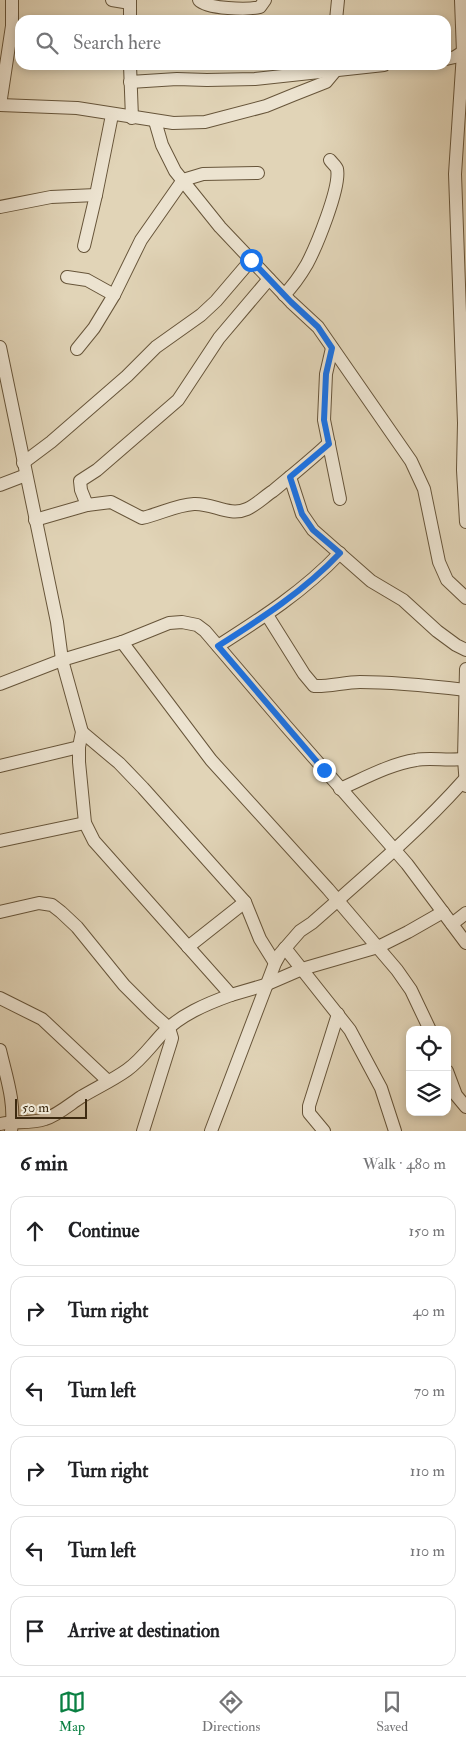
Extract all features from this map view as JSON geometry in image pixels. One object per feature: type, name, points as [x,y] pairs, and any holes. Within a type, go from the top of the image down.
[{"type":"street","points":[[12,0],[12,26],[0,105],[76,108],[155,121],[198,123],[275,102],[326,82],[335,70]]},
{"type":"street","points":[[112,0],[130,1],[130,15]]},
{"type":"street","points":[[199,0],[208,6],[252,8],[260,7],[265,0]]},
{"type":"street","points":[[336,15],[338,0]]},
{"type":"street","points":[[461,0],[464,52],[462,134],[454,174],[461,191],[457,252],[463,327],[463,470],[466,522]]},
{"type":"street","points":[[451,57],[464,52]]},
{"type":"street","points":[[130,70],[132,118]]},
{"type":"street","points":[[130,82],[176,79],[254,79],[321,70]]},
{"type":"street","points":[[84,246],[112,115]]},
{"type":"street","points":[[155,121],[162,145],[175,170],[220,227],[284,295],[318,327],[411,461],[424,489],[439,562],[447,580],[466,598]]},
{"type":"street","points":[[284,295],[294,285],[308,263],[330,207],[337,179],[336,168],[330,160]]},
{"type":"street","points":[[76,349],[94,328],[114,296],[142,240],[183,180],[203,174],[258,173]]},
{"type":"street","points":[[0,208],[51,198],[96,195]]},
{"type":"street","points":[[0,485],[25,469],[52,442],[128,376],[156,347],[201,315],[216,301],[251,260]]},
{"type":"street","points":[[68,277],[87,280],[114,296]]},
{"type":"street","points":[[87,505],[81,490],[80,481],[104,464],[178,400],[219,338],[269,279]]},
{"type":"street","points":[[0,347],[57,622],[62,660],[82,732],[79,747],[85,822],[94,841],[231,996]]},
{"type":"street","points":[[332,348],[326,374],[324,420],[340,499]]},
{"type":"street","points":[[35,520],[87,505],[111,502],[142,518],[180,505],[207,505],[225,511],[247,509],[290,477],[329,444]]},
{"type":"street","points":[[290,477],[302,514],[313,530],[372,581],[403,600],[436,631],[466,650]]},
{"type":"street","points":[[218,646],[267,615],[307,585],[340,553]]},
{"type":"street","points":[[267,615],[304,674],[314,686],[321,687],[340,683],[361,682],[419,684],[466,690]]},
{"type":"street","points":[[0,684],[62,660],[122,642],[169,623],[182,622],[197,625],[218,646],[407,864],[466,943]]},
{"type":"street","points":[[122,642],[210,760],[272,825],[378,947],[412,990],[428,1026]]},
{"type":"street","points":[[466,669],[466,786]]},
{"type":"street","points":[[82,732],[125,769],[245,902],[260,939],[275,963]]},
{"type":"street","points":[[0,766],[79,747]]},
{"type":"street","points":[[340,789],[385,769],[414,760],[465,758]]},
{"type":"street","points":[[211,1131],[265,985],[275,963],[285,948],[300,931],[312,923],[395,851],[438,810],[466,779]]},
{"type":"street","points":[[0,841],[85,822]]},
{"type":"street","points":[[188,946],[245,902]]},
{"type":"street","points":[[0,912],[39,903],[47,903],[56,907],[77,927],[124,985],[168,1028],[172,1038],[143,1131]]},
{"type":"street","points":[[0,1050],[12,1105],[8,1125],[47,1119],[126,1071],[140,1059],[168,1028],[182,1017],[210,1003],[265,985],[302,969],[378,947],[443,912]]},
{"type":"street","points":[[452,924],[466,913]]},
{"type":"street","points":[[285,948],[350,1030],[381,1088],[395,1131]]},
{"type":"street","points":[[0,998],[42,1019],[108,1081]]},
{"type":"street","points":[[324,1131],[309,1113],[309,1106],[338,1014]]},
{"type":"street","points":[[451,1082],[456,1095],[466,1107]]},
{"type":"route","points":[[251,260],[318,327],[332,348],[326,374],[324,420],[329,444],[290,477],[302,514],[313,530],[340,553],[307,585],[276,609],[218,646],[324,770]]}]
